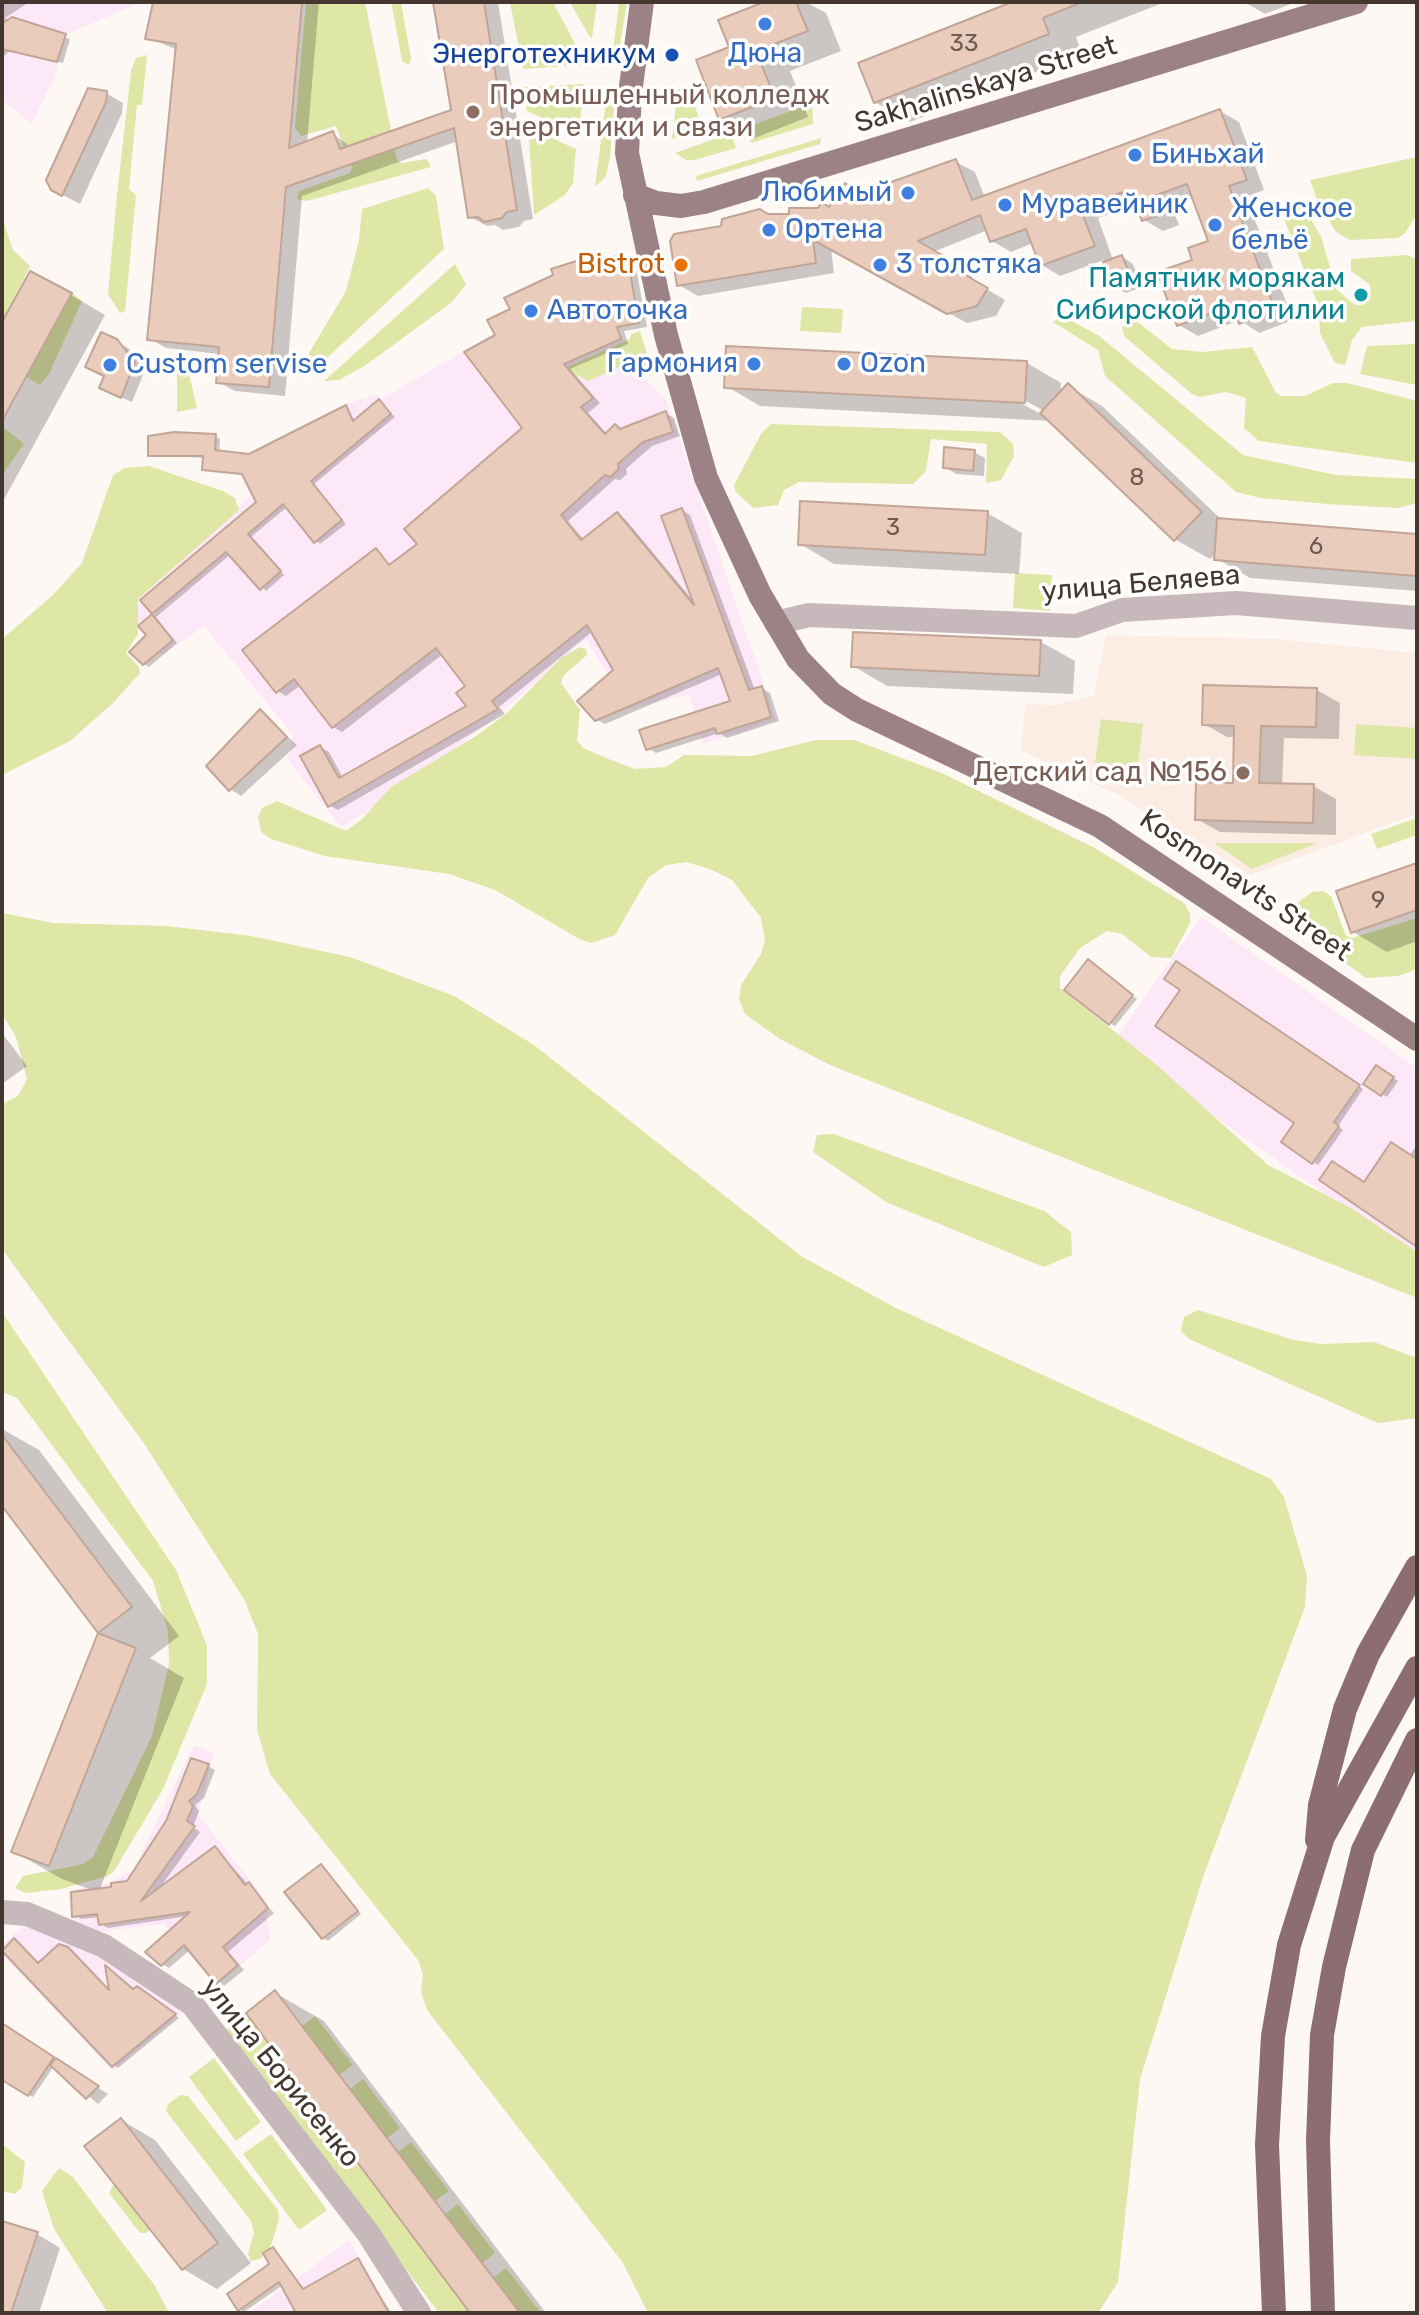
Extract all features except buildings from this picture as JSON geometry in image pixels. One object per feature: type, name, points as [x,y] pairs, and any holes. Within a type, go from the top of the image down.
[{"type":"highway","points":[[1316,1856],[1320,1805],[1345,1709],[1368,1654],[1417,1567]]},
{"type":"highway","points":[[1274,2313],[1267,2145],[1273,2036],[1289,1945],[1323,1837],[1417,1668]]},
{"type":"highway","points":[[1323,2313],[1318,2141],[1322,2035],[1334,1967],[1363,1850],[1417,1740]]},
{"type":"main road","points":[[635,195],[627,161],[627,133],[642,2]]},
{"type":"main road","name":"Sakhalinskaya Street","points":[[635,195],[656,203],[681,206],[704,202],[1356,2]]},
{"type":"main road","name":"Kosmonavts Street","points":[[635,195],[696,450],[729,530],[776,623],[798,659],[832,694],[893,729],[1100,826],[1417,1039]]},
{"type":"street","name":"улица Беляева","points":[[776,623],[809,615],[1076,626],[1122,610],[1236,603],[1417,618]]},
{"type":"street","name":"улица Борисенко","points":[[2,1912],[27,1914],[104,1946],[192,2004],[368,2233],[419,2313]]},
{"type":"shaded area","points":[[2,2],[142,2],[67,34],[53,80],[32,124],[2,100]]},
{"type":"shaded area","points":[[617,328],[642,375],[667,402],[776,720],[703,744],[689,695],[629,709],[586,639],[504,710],[405,788],[341,827],[288,760],[293,735],[204,626],[163,655],[137,626],[139,600],[250,496],[234,461],[347,404],[375,394],[381,399],[482,341],[507,379]]},
{"type":"shaded area","name":"Детский сад №156","points":[[1106,635],[1276,639],[1417,653],[1417,814],[1251,875],[1118,795],[1020,750],[1026,704],[1054,705],[1094,695]]},
{"type":"shaded area","points":[[1201,917],[1417,1068],[1417,1258],[1111,1045]]},
{"type":"shaded area","points":[[194,1745],[214,1753],[198,1814],[265,1900],[270,1940],[216,1986],[164,1924],[96,1932],[71,1918],[69,1891],[110,1883],[133,1870]]},
{"type":"shaded area","points":[[23,1926],[101,1952],[161,1993],[181,2013],[113,2071],[2,1955],[2,1946]]},
{"type":"shaded area","points":[[349,2240],[392,2313],[249,2313]]},
{"type":"green space","points":[[306,2],[365,2],[397,160],[402,163],[427,159],[431,167],[307,201],[297,199],[299,191],[350,173],[352,168],[336,126],[301,136],[295,128]]},
{"type":"green space","points":[[391,2],[401,2],[411,59],[409,65],[402,61]]},
{"type":"green space","points":[[510,2],[553,2],[582,57],[581,65],[523,69]]},
{"type":"green space","points":[[570,2],[597,2],[592,38],[589,36]]},
{"type":"green space","points":[[619,2],[627,2],[619,52],[613,50]]},
{"type":"green space","points":[[147,55],[142,105],[137,105],[129,189],[136,195],[125,311],[120,313],[108,294],[117,195],[131,71],[136,58]]},
{"type":"green space","points":[[585,84],[578,134],[527,111],[524,87]]},
{"type":"green space","points":[[678,89],[688,90],[703,127],[672,139]]},
{"type":"green space","points":[[607,94],[615,95],[610,157],[606,176],[595,187]]},
{"type":"green space","points":[[812,103],[813,124],[751,143],[745,128]]},
{"type":"green space","points":[[528,127],[576,149],[573,183],[565,195],[534,215]]},
{"type":"green space","points":[[731,133],[736,148],[695,160],[686,160],[675,153]]},
{"type":"green space","points":[[821,138],[820,144],[697,181],[696,176]]},
{"type":"green space","points":[[1417,157],[1417,214],[1405,233],[1398,238],[1350,240],[1336,232],[1319,205],[1310,180]]},
{"type":"green space","points":[[428,188],[436,196],[444,249],[312,372],[309,353],[346,291],[359,240],[362,209]]},
{"type":"green space","points":[[1294,204],[1306,210],[1322,239],[1336,289],[1355,305],[1362,305],[1371,290],[1369,284],[1351,271],[1351,259],[1407,255],[1417,259],[1417,321],[1362,327],[1352,340],[1345,365],[1335,363],[1320,333],[1319,307],[1280,209]]},
{"type":"green space","points":[[2,217],[13,250],[30,266],[2,322]]},
{"type":"green space","points":[[455,264],[466,284],[452,302],[366,365],[339,380],[324,381]]},
{"type":"green space","points":[[72,293],[82,301],[49,374],[40,385],[26,377]]},
{"type":"green space","points":[[802,307],[843,309],[841,333],[800,331]]},
{"type":"green space","points":[[1062,316],[1098,335],[1243,455],[1336,475],[1417,479],[1417,503],[1398,508],[1327,504],[1261,498],[1236,492],[1105,376],[1098,350],[1053,322]]},
{"type":"green space","points":[[1135,320],[1172,349],[1203,352],[1252,347],[1276,393],[1282,396],[1305,396],[1333,383],[1347,383],[1417,401],[1417,463],[1259,441],[1244,428],[1246,398],[1226,392],[1200,397],[1192,394],[1124,336],[1122,327]]},
{"type":"green space","points":[[640,331],[653,375],[642,375],[630,363],[588,381],[568,370],[569,366],[630,339],[631,334]]},
{"type":"green space","points":[[1417,344],[1417,385],[1360,374],[1367,346]]},
{"type":"green space","points":[[182,360],[187,365],[197,408],[177,412],[177,368]]},
{"type":"green space","points":[[771,424],[1000,432],[1013,444],[1014,456],[1001,480],[986,483],[987,444],[931,439],[926,471],[913,484],[799,482],[784,490],[778,505],[753,508],[735,491],[734,485],[761,434]]},
{"type":"green space","points":[[2,426],[24,444],[2,475]]},
{"type":"green space","points":[[149,466],[223,491],[235,498],[239,510],[138,599],[138,634],[126,653],[139,667],[140,673],[112,704],[70,741],[2,775],[2,639],[52,596],[82,563],[113,475],[125,468]]},
{"type":"green space","points":[[1015,573],[1052,575],[1050,611],[1013,608]]},
{"type":"green space","points":[[580,647],[586,649],[587,655],[564,675],[561,683],[580,710],[577,740],[583,748],[611,760],[635,769],[666,767],[684,755],[752,756],[816,740],[854,740],[944,774],[1093,847],[1184,903],[1190,914],[1190,923],[1171,958],[1151,957],[1122,934],[1107,931],[1080,948],[1060,976],[1060,988],[1159,1067],[1268,1165],[1351,1208],[1417,1252],[1417,1298],[830,1065],[780,1039],[745,1014],[739,1000],[741,985],[761,954],[765,940],[761,918],[732,880],[712,870],[687,862],[666,865],[648,878],[615,935],[592,943],[581,940],[495,890],[449,874],[325,856],[271,839],[261,832],[258,817],[262,808],[277,801],[346,831],[362,819],[391,787],[476,736],[506,714],[561,658]]},
{"type":"green space","points":[[1101,719],[1143,724],[1137,769],[1095,763]]},
{"type":"green space","points":[[1356,724],[1417,728],[1417,759],[1354,755]]},
{"type":"green space","points":[[1417,818],[1417,835],[1377,849],[1371,834]]},
{"type":"green space","points":[[1214,843],[1317,843],[1252,869]]},
{"type":"green space","points":[[1323,891],[1331,896],[1346,936],[1352,938],[1417,918],[1417,969],[1398,976],[1366,978],[1292,924],[1287,916],[1289,909],[1312,892]]},
{"type":"green space","points":[[2,913],[54,923],[167,926],[251,936],[350,957],[454,996],[534,1045],[801,1256],[896,1308],[1271,1479],[1284,1497],[1307,1576],[1305,1607],[1203,1877],[1140,2079],[1118,2282],[1098,2313],[648,2313],[623,2263],[427,2010],[421,1992],[423,1974],[418,1960],[270,1774],[257,1730],[258,1634],[245,1601],[145,1445],[2,1249],[2,1104],[18,1096],[27,1079],[16,1037],[2,1014]]},
{"type":"green space","points":[[834,1134],[1044,1211],[1071,1232],[1072,1255],[1044,1267],[886,1202],[813,1152],[817,1135]]},
{"type":"green space","points":[[1198,1310],[1294,1340],[1321,1344],[1374,1342],[1417,1358],[1417,1418],[1378,1423],[1189,1339],[1181,1331],[1184,1317]]},
{"type":"green space","points":[[2,1312],[176,1570],[207,1645],[207,1684],[163,1789],[114,1871],[108,1876],[61,1889],[25,1893],[15,1888],[23,1876],[83,1864],[93,1857],[152,1736],[169,1664],[168,1631],[153,1581],[17,1398],[2,1392]]},
{"type":"green space","points":[[246,2013],[470,2313],[439,2313],[228,2035],[228,2026]]},
{"type":"green space","points":[[315,2016],[353,2065],[339,2075],[302,2026]]},
{"type":"green space","points":[[214,2058],[261,2122],[236,2141],[189,2077]]},
{"type":"green space","points":[[363,2079],[400,2128],[387,2138],[350,2089]]},
{"type":"green space","points":[[180,2095],[188,2096],[278,2210],[279,2220],[269,2251],[260,2259],[251,2261],[248,2254],[254,2233],[251,2221],[166,2111],[168,2104]]},
{"type":"green space","points":[[271,2134],[327,2210],[299,2230],[243,2154]]},
{"type":"green space","points":[[411,2142],[449,2191],[435,2201],[398,2152]]},
{"type":"green space","points":[[2,2144],[25,2162],[22,2187],[15,2194],[2,2191]]},
{"type":"green space","points":[[59,2168],[73,2177],[155,2286],[169,2313],[108,2313],[54,2229],[42,2191]]},
{"type":"green space","points":[[114,2184],[150,2230],[146,2233],[140,2233],[109,2193]]},
{"type":"green space","points":[[458,2204],[495,2253],[482,2263],[445,2214]]},
{"type":"green space","points":[[506,2268],[541,2313],[520,2313],[493,2278]]},
{"type":"place","name":"Дюна","points":[[765,24]]},
{"type":"place","name":"Энерготехникум","points":[[672,55]]},
{"type":"place","name":"Промышленный колледж энергетики и связи","points":[[473,112]]},
{"type":"place","name":"Биньхай","points":[[1135,155]]},
{"type":"place","name":"Любимый","points":[[908,193]]},
{"type":"place","name":"Муравейник","points":[[1005,205]]},
{"type":"place","name":"Женское бельё","points":[[1215,225]]},
{"type":"place","name":"Ортена","points":[[769,230]]},
{"type":"place","name":"Bistrot","points":[[681,265]]},
{"type":"place","name":"3 толстяка","points":[[880,265]]},
{"type":"place","name":"Памятник морякам Сибирской флотилии","points":[[1361,295]]},
{"type":"place","name":"Автоточка","points":[[531,311]]},
{"type":"place","name":"Гармония","points":[[754,364]]},
{"type":"place","name":"Ozon","points":[[844,364]]},
{"type":"place","name":"Custom servise","points":[[110,365]]},
{"type":"place","name":"Детский сад №156","points":[[1243,773]]}]
